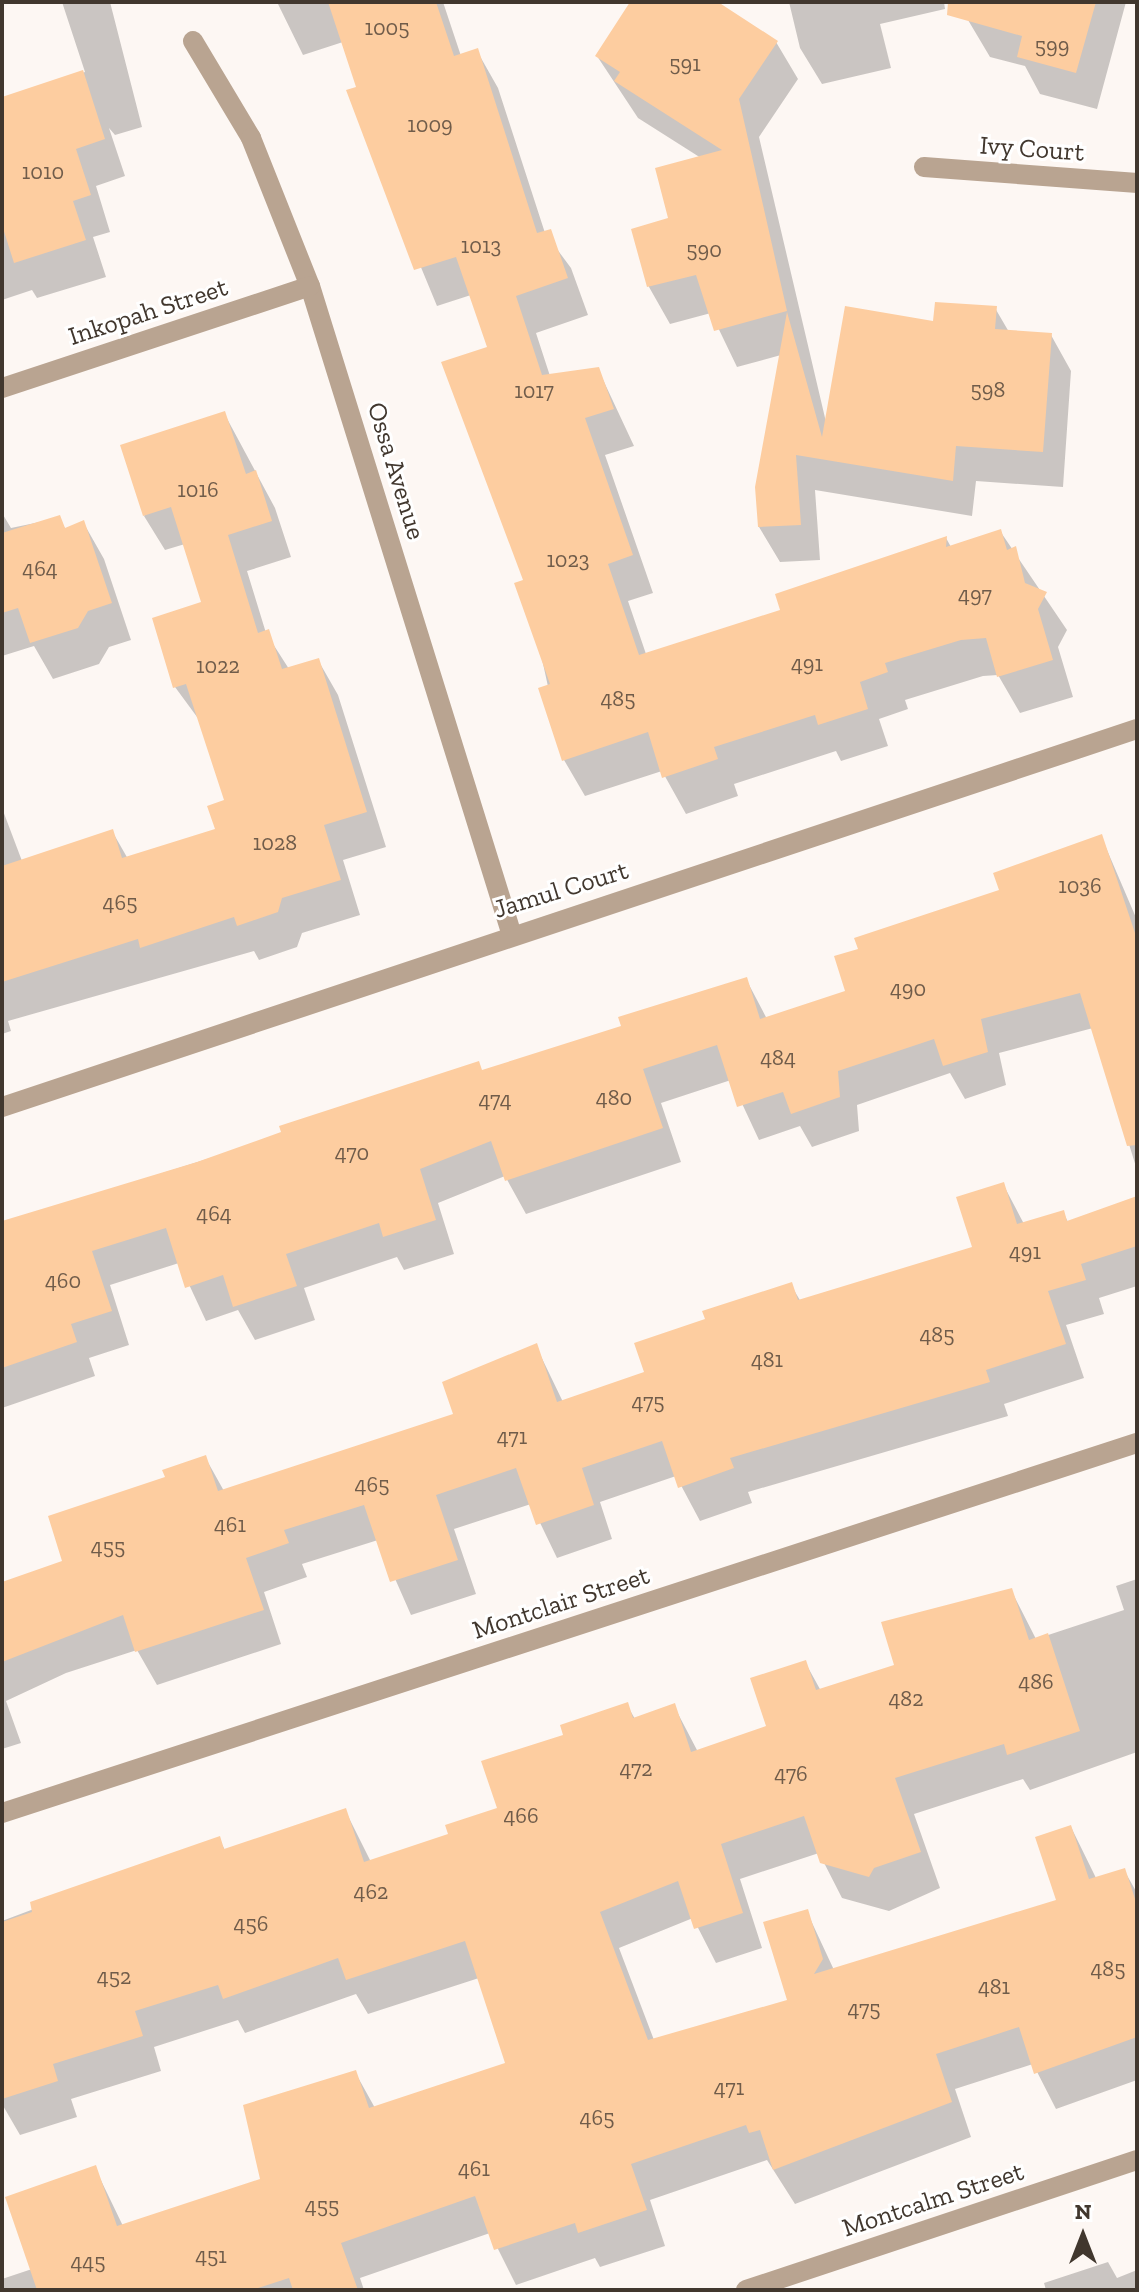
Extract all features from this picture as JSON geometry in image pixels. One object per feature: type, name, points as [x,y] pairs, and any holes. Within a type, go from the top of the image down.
[{"type":"street","name":"Ossa Avenue","points":[[193,41],[251,138],[310,286],[511,932]]},
{"type":"street","name":"Ivy Court","points":[[924,167],[1137,183]]},
{"type":"street","name":"Inkopah Street","points":[[2,388],[310,286]]},
{"type":"street","name":"Jamul Court","points":[[2,1107],[511,932],[1137,729]]},
{"type":"street","name":"Montclair Street","points":[[2,1813],[1137,1443]]},
{"type":"street","name":"Montcalm Street","points":[[746,2290],[1137,2160]]},
{"type":"building","points":[[328,2],[436,2],[454,56],[478,48],[537,233],[551,229],[568,278],[516,296],[542,375],[599,367],[614,409],[585,418],[633,555],[608,564],[639,655],[780,610],[775,594],[947,536],[946,547],[1001,529],[1007,550],[1016,546],[1025,583],[1047,592],[1038,609],[1053,660],[997,677],[986,638],[961,640],[885,663],[888,672],[860,682],[868,709],[818,725],[815,715],[714,747],[718,759],[662,778],[648,732],[562,761],[538,688],[550,684],[514,583],[523,580],[441,362],[487,347],[456,257],[414,270],[346,90],[356,87]]},
{"type":"building","points":[[630,2],[718,2],[778,41],[739,99],[787,311],[714,331],[696,275],[647,287],[631,229],[668,218],[655,168],[722,150],[614,81],[620,72],[595,56]]},
{"type":"building","points":[[948,2],[1096,2],[1076,73],[1017,57],[1022,36],[947,15]]},
{"type":"building","points":[[83,70],[105,139],[76,149],[91,195],[73,201],[86,240],[14,263],[2,225],[2,97]]},
{"type":"building","points":[[935,302],[997,306],[995,329],[1052,333],[1043,452],[956,446],[953,481],[796,455],[801,525],[758,527],[755,487],[787,312],[822,437],[845,306],[933,321]]},
{"type":"building","points":[[225,411],[246,474],[256,470],[272,521],[228,535],[258,633],[269,629],[282,669],[319,658],[367,812],[324,825],[341,880],[282,898],[278,912],[237,926],[234,917],[140,948],[138,939],[2,982],[2,866],[113,829],[122,858],[215,829],[207,806],[224,800],[186,684],[173,688],[152,618],[201,602],[171,507],[143,516],[120,445]]},
{"type":"building","points":[[60,515],[65,528],[84,520],[112,603],[88,611],[78,628],[30,643],[18,608],[2,613],[2,533]]},
{"type":"building","points":[[1102,834],[1137,939],[1137,1145],[1127,1146],[1080,993],[981,1019],[988,1052],[943,1066],[934,1039],[838,1071],[840,1097],[791,1114],[783,1092],[737,1107],[717,1045],[643,1069],[663,1128],[505,1181],[491,1141],[420,1169],[436,1220],[383,1237],[379,1223],[286,1254],[297,1286],[233,1307],[223,1275],[185,1288],[166,1228],[92,1251],[112,1311],[71,1324],[77,1342],[2,1368],[2,1221],[197,1162],[281,1132],[279,1126],[479,1061],[482,1070],[621,1026],[618,1017],[747,977],[760,1019],[845,991],[834,956],[858,949],[854,938],[999,890],[993,873]]},
{"type":"building","points":[[1004,1182],[1017,1224],[1064,1210],[1067,1221],[1137,1196],[1137,1246],[1081,1264],[1086,1280],[1048,1291],[1066,1344],[986,1370],[990,1382],[730,1458],[734,1468],[678,1488],[662,1441],[582,1468],[594,1505],[536,1525],[516,1468],[436,1495],[458,1560],[390,1582],[364,1505],[284,1530],[289,1543],[246,1558],[264,1610],[135,1652],[123,1615],[2,1662],[2,1582],[62,1561],[48,1516],[165,1477],[162,1470],[206,1455],[218,1491],[453,1414],[442,1382],[537,1343],[557,1402],[644,1372],[634,1343],[705,1319],[702,1311],[792,1282],[798,1300],[972,1247],[956,1197]]},
{"type":"building","points":[[1012,1588],[1029,1640],[1048,1633],[1080,1731],[1007,1755],[1004,1744],[895,1778],[921,1852],[874,1868],[869,1877],[820,1863],[804,1816],[721,1844],[743,1913],[694,1929],[678,1881],[600,1912],[648,2040],[787,2000],[763,1922],[808,1909],[823,1959],[814,1974],[1056,1900],[1035,1837],[1071,1825],[1089,1879],[1125,1868],[1137,1905],[1137,2037],[1034,2074],[1019,2027],[936,2054],[952,2102],[773,2170],[760,2130],[749,2133],[746,2125],[631,2164],[647,2210],[578,2233],[575,2223],[494,2250],[475,2196],[341,2243],[358,2290],[293,2290],[289,2278],[252,2290],[37,2290],[5,2197],[96,2165],[117,2226],[260,2179],[243,2105],[356,2070],[369,2108],[505,2063],[465,1941],[346,1980],[338,1958],[223,1999],[218,1985],[135,2011],[143,2036],[53,2064],[58,2081],[2,2099],[2,1922],[32,1912],[30,1902],[220,1836],[224,1849],[346,1808],[364,1862],[448,1834],[445,1825],[497,1808],[481,1761],[563,1735],[560,1725],[628,1702],[633,1718],[675,1703],[691,1752],[766,1726],[750,1678],[806,1660],[816,1690],[894,1665],[881,1622]]}]
